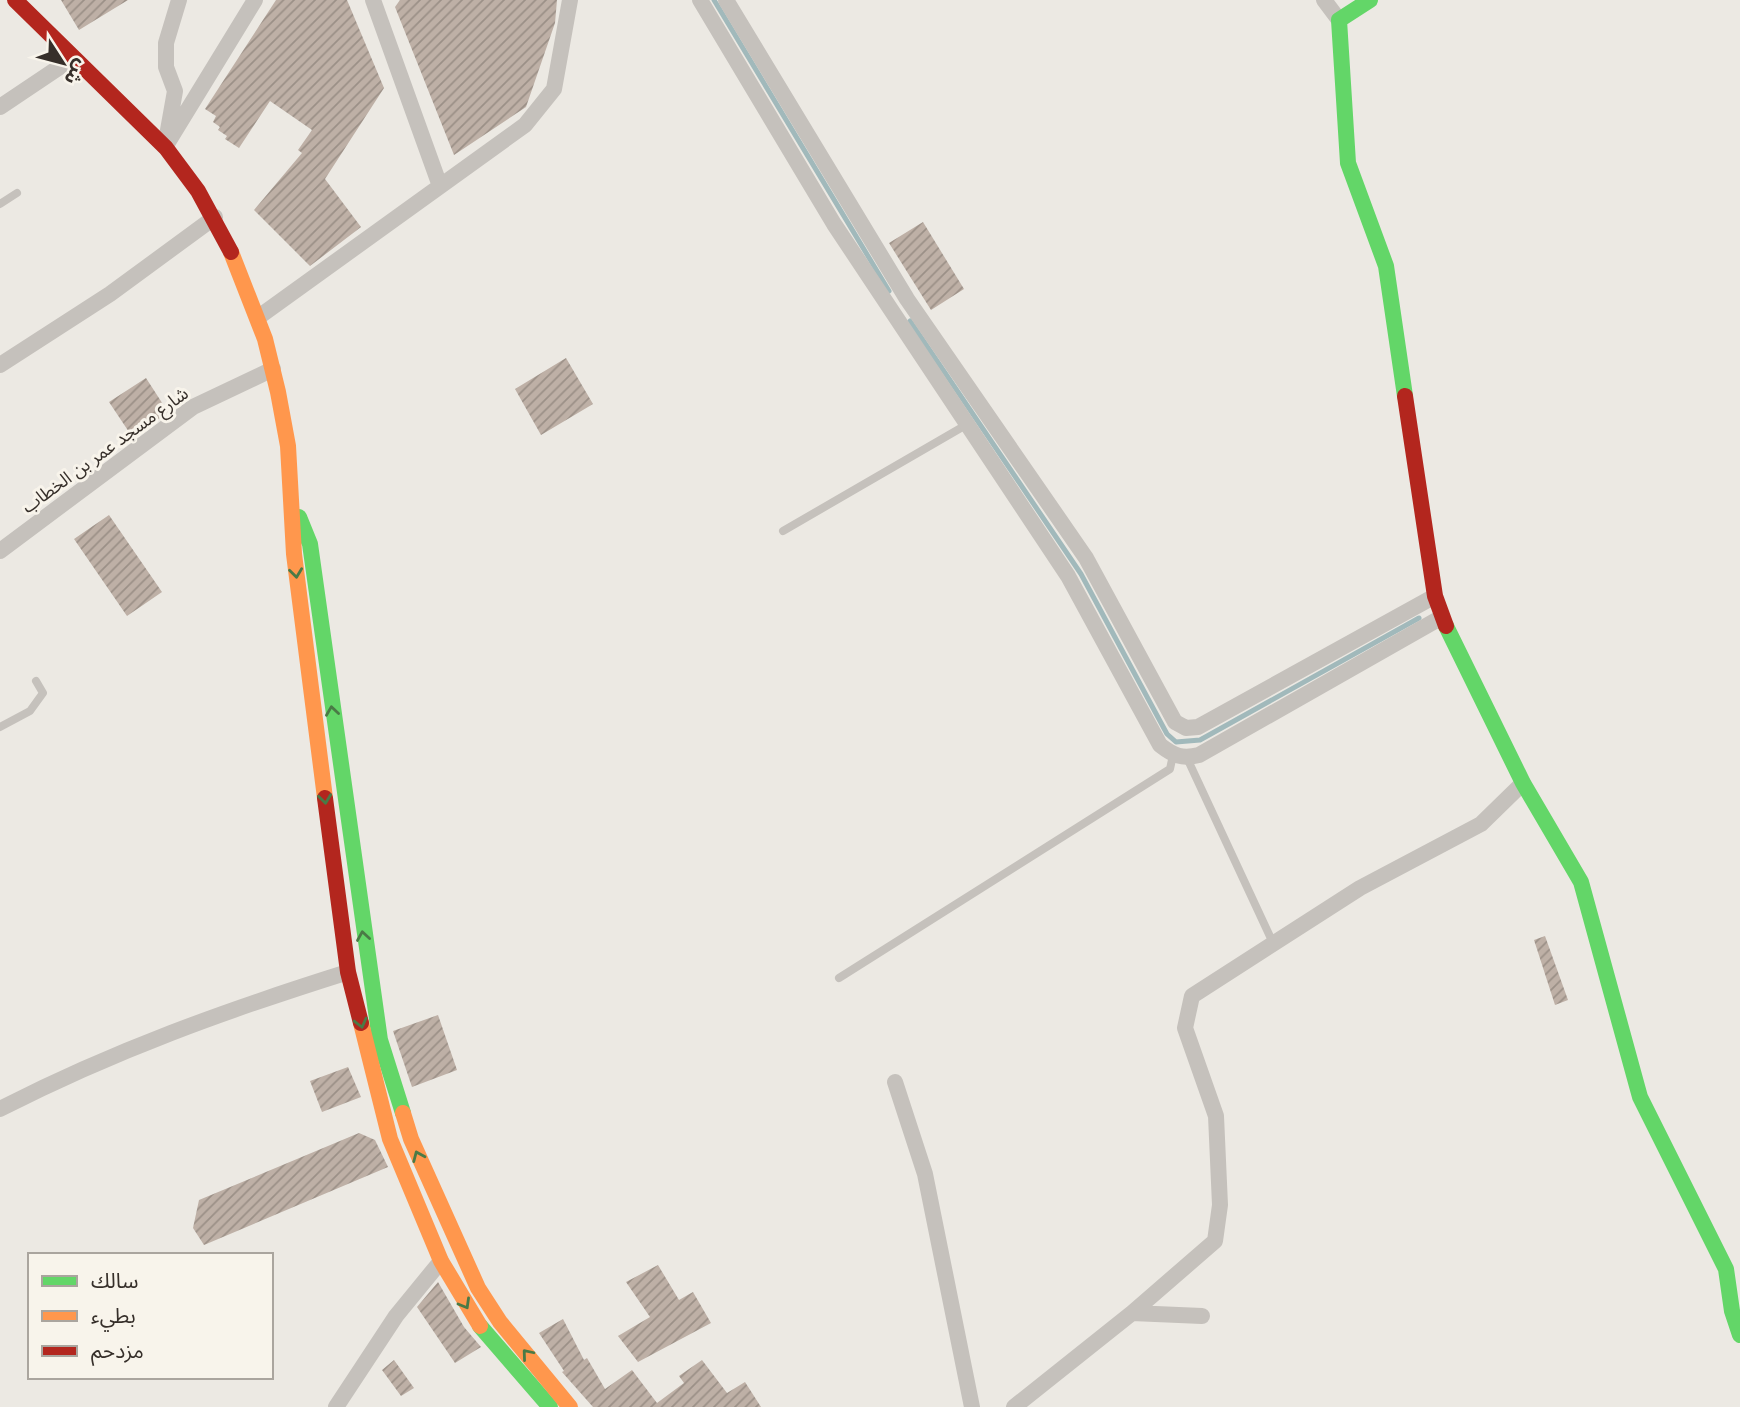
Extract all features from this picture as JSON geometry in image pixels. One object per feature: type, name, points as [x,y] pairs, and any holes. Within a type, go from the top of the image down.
[{"type":"main road","points":[[15,0],[165,147],[215,217],[260,316],[273,369],[294,505],[294,554],[348,972],[390,1139],[441,1261],[475,1320],[550,1407]]},
{"type":"main road","points":[[1370,0],[1339,20],[1348,163],[1387,267],[1435,596],[1442,617],[1523,783],[1581,882],[1640,1097],[1737,1295],[1732,1321],[1740,1335]]},
{"type":"main road","points":[[294,505],[310,544],[380,1040],[411,1139],[478,1288],[500,1322],[570,1407]]},
{"type":"street","points":[[165,147],[175,90],[166,66],[166,43],[179,0]]},
{"type":"street","points":[[165,147],[255,0]]},
{"type":"street","points":[[373,0],[440,186]]},
{"type":"street","points":[[260,316],[525,125],[554,89],[570,0]]},
{"type":"street","points":[[700,0],[834,225],[1068,576],[1160,745],[1180,757],[1199,755],[1442,617]]},
{"type":"street","points":[[726,0],[907,299],[1087,558],[1175,722],[1186,728],[1198,727],[1435,596]]},
{"type":"street","points":[[1324,0],[1339,20]]},
{"type":"street","points":[[0,107],[73,58]]},
{"type":"street","points":[[0,365],[110,294],[215,217]]},
{"type":"street","points":[[889,311],[907,299]]},
{"type":"street","name":"شارع مسجد عمر بن الخطاب","points":[[0,551],[193,407],[273,369]]},
{"type":"street","points":[[1014,1407],[1132,1313],[1215,1241],[1220,1205],[1216,1116],[1185,1028],[1192,996],[1360,888],[1481,824],[1523,783]]},
{"type":"street","points":[[0,1109],[64,1076],[217,1013],[348,972]]},
{"type":"street","points":[[895,1082],[925,1174],[972,1407]]},
{"type":"street","points":[[336,1407],[396,1316],[441,1261]]},
{"type":"street","points":[[1132,1313],[1202,1316]]},
{"type":"lane","points":[[0,204],[17,193]]},
{"type":"lane","points":[[783,531],[966,425]]},
{"type":"lane","points":[[0,727],[30,711],[43,693],[36,681]]},
{"type":"lane","points":[[839,978],[1170,769],[1180,757],[1274,945]]},
{"type":"building","points":[[61,0],[128,0],[79,30]]},
{"type":"building","points":[[276,0],[347,0],[384,88],[325,179],[361,227],[310,266],[254,210],[302,153],[298,150],[312,130],[270,101],[239,148],[225,139],[227,136],[218,130],[220,127],[213,122],[216,116],[205,109]]},
{"type":"building","points":[[400,0],[557,0],[555,23],[526,107],[454,155],[395,7]]},
{"type":"building","points":[[923,222],[964,289],[931,310],[889,243]]},
{"type":"building","points":[[566,358],[593,404],[541,435],[515,389]]},
{"type":"building","points":[[146,378],[168,412],[133,438],[109,402]]},
{"type":"building","points":[[109,515],[162,592],[127,616],[74,539]]},
{"type":"building","points":[[1545,936],[1568,1000],[1555,1005],[1534,940]]},
{"type":"building","points":[[438,1015],[457,1070],[412,1087],[393,1031]]},
{"type":"building","points":[[348,1067],[361,1097],[322,1112],[310,1081]]},
{"type":"building","points":[[359,1133],[375,1140],[388,1167],[204,1245],[193,1228],[199,1200]]},
{"type":"building","points":[[658,1265],[679,1300],[693,1292],[711,1323],[638,1362],[618,1336],[650,1317],[626,1282]]},
{"type":"building","points":[[438,1282],[464,1327],[481,1347],[455,1363],[417,1307]]},
{"type":"building","points":[[563,1319],[584,1360],[587,1358],[605,1389],[632,1370],[657,1403],[684,1383],[679,1376],[702,1360],[727,1393],[745,1382],[761,1407],[593,1407],[562,1372],[564,1371],[539,1333]]},
{"type":"building","points":[[394,1360],[414,1388],[401,1396],[382,1370]]},
{"type":"waterway","points":[[714,0],[889,291]]},
{"type":"waterway","points":[[910,321],[1081,574],[1167,734],[1176,742],[1200,740],[1419,618]]},
{"type":"traffic: fast","points":[[1370,0],[1339,20],[1348,163],[1386,266],[1405,396]]},
{"type":"traffic: fast","points":[[299,517],[310,544],[380,1040],[403,1113]]},
{"type":"traffic: fast","points":[[1446,626],[1523,783],[1581,882],[1640,1097],[1726,1269],[1732,1311],[1740,1335]]},
{"type":"traffic: fast","points":[[480,1326],[550,1407]]},
{"type":"traffic: slow","points":[[231,252],[265,339],[288,446],[294,554],[325,798]]},
{"type":"traffic: slow","points":[[361,1023],[390,1139],[441,1261],[480,1326]]},
{"type":"traffic: slow","points":[[403,1113],[411,1139],[478,1288],[500,1322],[570,1407]]},
{"type":"traffic: jam","points":[[15,0],[166,148],[198,191],[231,252]]},
{"type":"traffic: jam","points":[[1405,396],[1435,596],[1446,626]]},
{"type":"traffic: jam","points":[[325,798],[348,972],[361,1023]]}]
